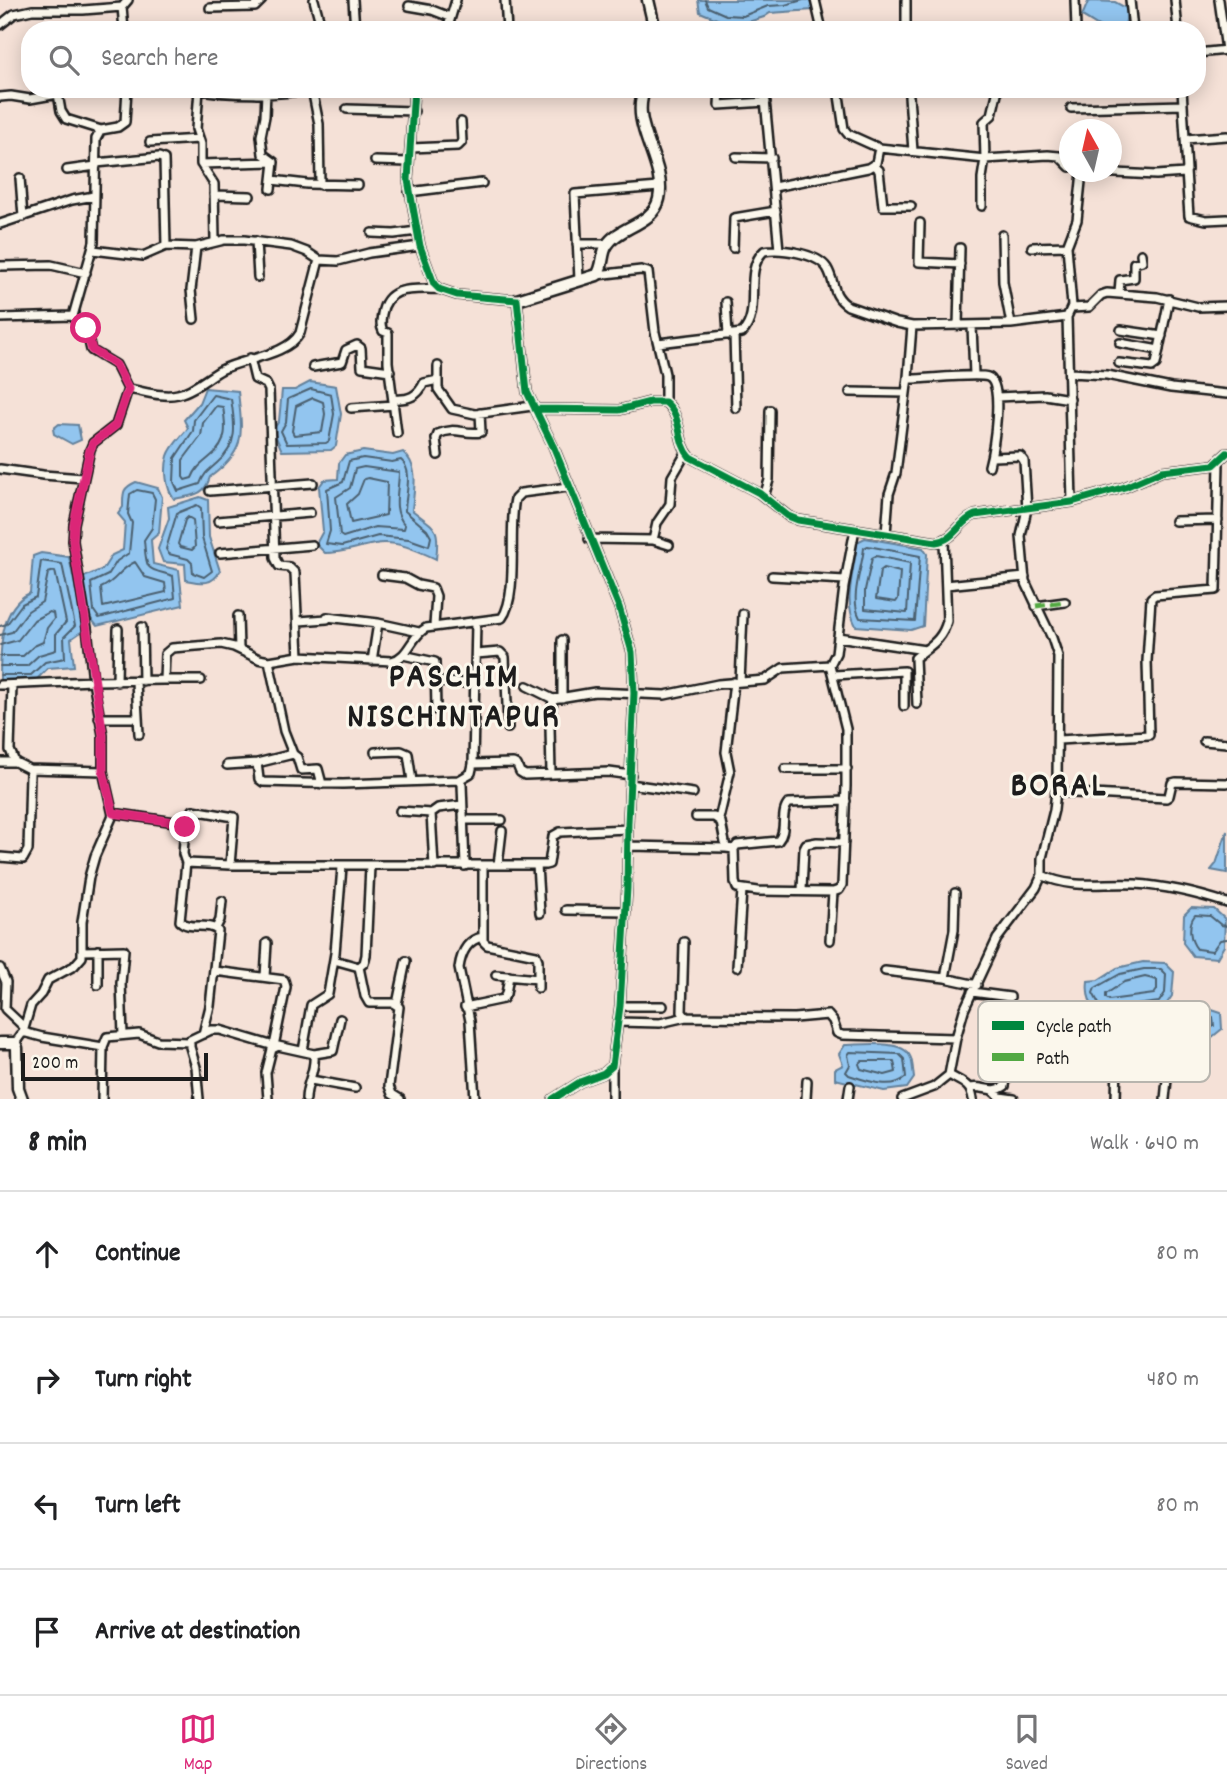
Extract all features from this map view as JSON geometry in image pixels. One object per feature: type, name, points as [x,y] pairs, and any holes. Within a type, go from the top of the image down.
[{"type":"main road","points":[[648,0],[653,21]]},
{"type":"main road","points":[[517,300],[597,275],[608,244],[655,209],[659,199],[659,187],[641,111],[641,98]]},
{"type":"main road","points":[[0,1043],[15,1043],[17,1048],[18,1088],[22,1099]]},
{"type":"street","points":[[210,8],[254,7],[262,0]]},
{"type":"street","points":[[314,0],[320,21]]},
{"type":"street","points":[[353,0],[354,21]]},
{"type":"street","points":[[449,21],[456,0]]},
{"type":"street","points":[[506,0],[507,21]]},
{"type":"street","points":[[815,0],[820,21]]},
{"type":"street","points":[[906,0],[906,21]]},
{"type":"street","points":[[1075,0],[1076,21]]},
{"type":"street","points":[[1130,0],[1132,21]]},
{"type":"street","points":[[1175,0],[1177,21]]},
{"type":"street","points":[[1206,52],[1226,50],[1219,0]]},
{"type":"street","points":[[0,25],[14,14],[32,10],[83,10],[125,3],[124,21]]},
{"type":"street","points":[[409,6],[450,17]]},
{"type":"street","points":[[0,97],[21,98]]},
{"type":"street","points":[[59,98],[66,119],[101,130],[118,127],[125,122],[126,98]]},
{"type":"street","points":[[197,98],[196,121],[201,164],[213,179],[215,241]]},
{"type":"street","points":[[265,98],[260,144],[262,154],[274,163]]},
{"type":"street","points":[[313,98],[319,124],[320,185]]},
{"type":"street","points":[[414,98],[409,192],[420,246],[434,284],[439,289]]},
{"type":"street","points":[[719,98],[719,106],[766,102]]},
{"type":"street","points":[[765,98],[779,250]]},
{"type":"street","points":[[839,98],[844,129],[848,134],[879,148],[985,159],[1059,156]]},
{"type":"street","points":[[909,98],[914,151]]},
{"type":"street","points":[[982,206],[985,122],[992,115],[996,98]]},
{"type":"street","points":[[1183,98],[1189,216],[1206,220],[1227,219]]},
{"type":"street","points":[[1071,108],[1183,105]]},
{"type":"street","points":[[347,109],[414,111]]},
{"type":"street","points":[[411,148],[458,146],[462,142],[461,122]]},
{"type":"street","points":[[15,1043],[23,1030],[31,1005],[48,980],[78,963],[83,951],[82,922],[91,865],[113,813],[103,771],[104,747],[73,541],[83,478],[93,443],[116,425],[128,389],[116,365],[92,350],[86,328],[73,316],[93,250],[96,139],[101,130]]},
{"type":"street","points":[[1185,139],[1227,136]]},
{"type":"street","points":[[150,142],[199,139]]},
{"type":"street","points":[[874,166],[879,148]]},
{"type":"street","points":[[67,170],[96,164],[159,157],[164,159],[166,246]]},
{"type":"street","points":[[736,158],[772,159]]},
{"type":"street","points":[[375,161],[409,162]]},
{"type":"street","points":[[274,163],[272,184],[358,185]]},
{"type":"street","points":[[201,164],[274,163]]},
{"type":"street","points":[[774,187],[874,166]]},
{"type":"street","points":[[874,166],[879,170],[883,206],[911,206]]},
{"type":"street","points":[[1122,173],[1184,174],[1186,171]]},
{"type":"street","points":[[20,178],[23,217]]},
{"type":"street","points":[[1072,502],[1067,317],[1072,308],[1067,246],[1078,216],[1081,182]]},
{"type":"street","points":[[409,192],[482,183]]},
{"type":"street","points":[[579,280],[575,194],[659,187]]},
{"type":"street","points":[[214,195],[250,196]]},
{"type":"street","points":[[0,224],[72,200],[94,196]]},
{"type":"street","points":[[733,248],[734,218],[776,211]]},
{"type":"street","points":[[920,223],[919,262],[960,264]]},
{"type":"street","points":[[372,233],[417,231]]},
{"type":"street","points":[[1002,236],[1003,282],[1011,324]]},
{"type":"street","points":[[93,250],[138,256],[166,246],[196,247],[215,241],[256,241],[291,246],[307,252],[319,261],[338,261],[369,253],[420,246]]},
{"type":"street","points":[[256,241],[258,277]]},
{"type":"street","points":[[577,244],[608,244]]},
{"type":"street","points":[[1032,247],[1067,246]]},
{"type":"street","points":[[194,319],[191,290],[196,247]]},
{"type":"street","points":[[958,326],[960,248]]},
{"type":"street","points":[[658,343],[742,333],[748,325],[759,256],[764,251],[779,250],[811,257],[826,265],[834,290],[842,302],[897,323],[912,326],[972,326],[1067,317]]},
{"type":"street","points":[[1119,293],[1120,280],[1134,278],[1134,262],[1142,261],[1141,254]]},
{"type":"street","points":[[128,389],[178,394],[223,369],[250,358],[277,352],[298,337],[319,261]]},
{"type":"street","points":[[0,266],[51,265],[86,273]]},
{"type":"street","points":[[597,275],[641,270],[648,272],[665,374],[665,402]]},
{"type":"street","points":[[397,433],[388,333],[383,331],[380,325],[385,300],[403,291],[439,289],[457,295],[517,300],[525,380],[533,407],[554,448],[589,539],[604,569],[630,643],[634,693],[629,846],[620,1006],[612,1066],[612,1099]]},
{"type":"street","points":[[1072,308],[1088,307],[1104,293],[1169,299],[1198,307],[1227,306]]},
{"type":"street","points":[[1119,363],[1152,367],[1156,364],[1169,299]]},
{"type":"street","points":[[726,302],[736,408]]},
{"type":"street","points":[[0,318],[73,316]]},
{"type":"street","points":[[886,534],[889,494],[897,473],[912,326]]},
{"type":"street","points":[[972,326],[974,375]]},
{"type":"street","points":[[1121,330],[1162,336]]},
{"type":"street","points":[[1120,343],[1159,350]]},
{"type":"street","points":[[313,367],[342,362],[346,350],[358,345],[361,348],[362,367],[390,371]]},
{"type":"street","points":[[250,358],[255,379],[267,384],[269,390],[276,563],[289,567],[295,573],[299,656]]},
{"type":"street","points":[[438,366],[439,392],[449,407],[470,414],[533,407],[619,410],[650,402],[665,402],[673,408],[686,453],[720,475],[764,497],[788,516],[798,520],[886,534],[943,541],[971,516],[1072,502],[1125,487],[1162,471],[1219,463]]},
{"type":"street","points":[[1070,373],[1111,376],[1171,388],[1227,394]]},
{"type":"street","points":[[902,1099],[934,1087],[949,1075],[956,1038],[972,992],[1001,933],[1036,888],[1042,875],[1042,858],[1054,810],[1058,740],[1058,656],[1025,577],[1021,536],[1027,509],[1024,461],[1022,457],[990,462],[996,434],[997,397],[992,380],[974,375],[912,379],[908,377]]},
{"type":"street","points":[[351,408],[407,399],[420,392],[424,383],[438,380]]},
{"type":"street","points":[[850,392],[906,393]]},
{"type":"street","points":[[997,397],[1045,395],[1070,399]]},
{"type":"street","points":[[764,497],[769,473],[770,410]]},
{"type":"street","points":[[438,455],[438,434],[450,429],[481,432],[480,414]]},
{"type":"street","points":[[653,540],[657,523],[670,504],[672,477],[686,453]]},
{"type":"street","points":[[1058,740],[1149,735],[1147,661],[1151,598],[1155,595],[1216,590],[1219,463],[1227,453]]},
{"type":"street","points":[[0,469],[83,478]]},
{"type":"street","points":[[210,491],[313,482]]},
{"type":"street","points":[[164,680],[165,654],[172,648],[221,644],[270,661],[299,656],[392,662],[403,655],[419,632],[434,626],[502,618],[506,612],[513,555],[515,499],[521,493],[568,487]]},
{"type":"street","points":[[218,521],[310,513]]},
{"type":"street","points":[[1175,521],[1218,520]]},
{"type":"street","points":[[830,940],[834,892],[842,885],[847,769],[846,729],[830,665],[836,653],[845,580],[855,529]]},
{"type":"street","points":[[589,539],[653,540],[668,545]]},
{"type":"street","points":[[917,704],[915,658],[937,642],[944,633],[947,621],[943,541]]},
{"type":"street","points":[[220,553],[312,545]]},
{"type":"street","points":[[382,575],[405,578],[418,585],[433,588],[436,596],[434,626]]},
{"type":"street","points":[[772,576],[845,580]]},
{"type":"street","points":[[946,586],[1025,577]]},
{"type":"street","points":[[1036,606],[1065,602]]},
{"type":"street","points":[[743,614],[737,682],[726,752],[730,772],[719,819],[730,848],[735,882],[737,888],[742,890],[834,892]]},
{"type":"street","points":[[238,616],[239,649]]},
{"type":"street","points":[[299,621],[327,618],[378,623],[419,632]]},
{"type":"street","points":[[257,763],[259,779],[263,782],[322,784],[459,780],[471,773],[476,622]]},
{"type":"street","points":[[372,661],[378,623]]},
{"type":"street","points":[[139,734],[142,627]]},
{"type":"street","points":[[117,681],[118,629]]},
{"type":"street","points":[[838,637],[925,650]]},
{"type":"street","points":[[562,640],[562,698]]},
{"type":"street","points":[[477,654],[500,652],[505,657],[508,728]]},
{"type":"street","points":[[403,655],[435,662],[436,710]]},
{"type":"street","points":[[270,661],[276,699],[293,754],[297,757],[301,770],[318,769],[322,784]]},
{"type":"street","points":[[527,686],[553,699],[595,692],[665,695],[737,682],[765,680],[783,668],[830,665]]},
{"type":"street","points":[[834,675],[904,671],[904,706]]},
{"type":"street","points":[[0,685],[201,680]]},
{"type":"street","points":[[437,682],[475,683]]},
{"type":"street","points":[[12,685],[10,750],[15,762]]},
{"type":"street","points":[[551,774],[550,727],[553,699]]},
{"type":"street","points":[[99,718],[138,718]]},
{"type":"street","points":[[1204,741],[1227,743]]},
{"type":"street","points":[[375,752],[401,751],[408,754],[412,781]]},
{"type":"street","points":[[227,765],[257,763],[293,754]]},
{"type":"street","points":[[0,762],[15,762],[29,769],[103,771]]},
{"type":"street","points":[[473,764],[513,763],[525,775],[609,772],[694,793]]},
{"type":"street","points":[[0,857],[17,860],[26,857],[29,769]]},
{"type":"street","points":[[785,769],[847,769]]},
{"type":"street","points":[[459,780],[465,866]]},
{"type":"street","points":[[1056,792],[1163,798],[1169,796],[1172,783],[1175,782],[1227,783]]},
{"type":"street","points":[[629,846],[730,848],[778,841],[783,836],[784,809],[789,803],[846,801]]},
{"type":"street","points":[[400,811],[431,813],[438,808],[462,805]]},
{"type":"street","points":[[193,810],[234,817],[230,865]]},
{"type":"street","points":[[113,813],[184,825],[183,854],[186,863],[180,921],[186,926],[216,928]]},
{"type":"street","points":[[431,813],[434,866]]},
{"type":"street","points":[[696,817],[719,819]]},
{"type":"street","points":[[463,820],[502,820]]},
{"type":"street","points":[[186,863],[342,867],[537,865],[549,864],[553,835],[561,832],[628,829]]},
{"type":"street","points":[[498,865],[502,831]]},
{"type":"street","points":[[802,890],[806,844],[844,843]]},
{"type":"street","points":[[537,865],[540,913]]},
{"type":"street","points":[[359,967],[364,963],[366,955],[370,866]]},
{"type":"street","points":[[483,866],[482,937],[487,945],[536,955],[538,960],[538,983],[496,975]]},
{"type":"street","points":[[303,1051],[311,1005],[327,996],[334,960],[342,867]]},
{"type":"street","points":[[1042,875],[1067,884],[1137,884],[1184,889],[1227,903]]},
{"type":"street","points":[[737,967],[742,890]]},
{"type":"street","points":[[945,978],[954,930],[955,893]]},
{"type":"street","points":[[203,1034],[210,1011],[218,931],[216,928],[220,920],[222,901]]},
{"type":"street","points":[[566,909],[625,911]]},
{"type":"street","points":[[475,1099],[470,1021],[459,975],[460,959],[469,943],[482,937]]},
{"type":"street","points":[[684,942],[681,1012],[685,1017]]},
{"type":"street","points":[[265,977],[267,943]]},
{"type":"street","points":[[83,951],[122,949],[125,953],[121,983],[123,1035]]},
{"type":"street","points":[[98,950],[98,985]]},
{"type":"street","points":[[334,960],[359,967]]},
{"type":"street","points":[[400,1099],[392,1094],[389,1086],[391,1056],[400,1011],[397,1004],[406,961]]},
{"type":"street","points":[[359,967],[369,1003],[397,1004]]},
{"type":"street","points":[[0,968],[6,982],[5,1009],[23,1030],[103,1047]]},
{"type":"street","points":[[215,971],[284,980],[286,984],[274,1046],[265,1073],[268,1099]]},
{"type":"street","points":[[885,971],[945,978],[977,985]]},
{"type":"street","points":[[465,1007],[503,999],[509,976]]},
{"type":"street","points":[[972,992],[1010,997]]},
{"type":"street","points":[[620,1006],[663,1006]]},
{"type":"street","points":[[618,1022],[660,1023],[685,1017],[794,1018],[828,1015],[837,1033],[842,1035],[956,1038]]},
{"type":"street","points":[[199,1099],[198,1079],[190,1042],[192,1038],[211,1030],[223,1030],[274,1046],[314,1054],[332,1051],[340,1019]]},
{"type":"street","points":[[102,1099],[103,1047],[107,1037],[139,1034],[158,1041],[190,1042]]},
{"type":"street","points":[[306,1099],[306,1087],[314,1074],[314,1054]]},
{"type":"street","points":[[553,1099],[580,1082],[604,1073],[612,1066]]},
{"type":"street","points":[[949,1075],[971,1088],[978,1086],[993,1091],[1000,1097],[1014,1099]]},
{"type":"street","points":[[311,1080],[355,1088]]},
{"type":"street","points":[[806,1099],[807,1081]]},
{"type":"street","points":[[993,1091],[1000,1090],[1006,1082]]},
{"type":"street","points":[[848,1099],[850,1086]]},
{"type":"street","points":[[971,1088],[973,1099]]},
{"type":"water","points":[[698,0],[810,0],[813,10],[770,13],[751,21],[722,21],[700,12]]},
{"type":"water","points":[[1088,2],[1115,2],[1128,9],[1126,21],[1090,21],[1082,16]]},
{"type":"water","points":[[310,382],[336,386],[341,414],[336,446],[331,450],[282,451],[273,430],[279,421],[282,390],[295,390]]},
{"type":"water","points":[[205,388],[238,391],[240,439],[231,458],[210,477],[201,492],[174,499],[166,479],[168,456],[188,428],[184,420],[199,403]]},
{"type":"water","points":[[59,424],[78,425],[81,440],[72,444],[54,434],[53,429]]},
{"type":"water","points":[[363,451],[393,455],[403,452],[408,458],[415,478],[412,510],[434,529],[437,540],[436,559],[391,543],[325,553],[316,544],[323,531],[319,487],[324,480],[338,479],[339,463],[345,455]]},
{"type":"water","points":[[136,482],[158,488],[162,497],[159,533],[151,540],[153,564],[179,570],[183,605],[97,626],[87,614],[84,577],[103,569],[112,555],[123,550],[125,522],[118,514],[123,507],[126,489]]},
{"type":"water","points":[[200,497],[208,500],[209,537],[220,571],[206,582],[186,580],[185,564],[163,562],[158,549],[169,518],[168,507]]},
{"type":"water","points":[[865,538],[923,548],[927,554],[923,626],[911,630],[856,626],[850,606],[851,585],[857,542]]},
{"type":"water","points":[[41,553],[69,557],[84,630],[71,639],[74,666],[48,668],[34,682],[0,682],[0,656],[7,618],[20,599],[30,593],[33,556]]},
{"type":"water","points":[[1227,831],[1227,873],[1211,870],[1216,864]]},
{"type":"water","points":[[1191,908],[1214,909],[1225,919],[1224,946],[1217,958],[1193,956],[1183,943],[1184,915]]},
{"type":"water","points":[[1143,962],[1165,963],[1174,972],[1172,996],[1169,1001],[1090,1001],[1088,981],[1098,980],[1117,968]]},
{"type":"water","points":[[1210,1009],[1221,1013],[1222,1029],[1211,1038]]},
{"type":"water","points":[[880,1044],[899,1047],[910,1056],[914,1078],[907,1088],[884,1091],[835,1079],[835,1069],[843,1065],[839,1054],[845,1045]]},
{"type":"marked path","points":[[1036,606],[1065,602]]},
{"type":"cycle path","points":[[413,98],[408,180],[420,246],[434,284],[439,289],[457,295],[517,300],[527,392],[554,448],[619,607],[632,652],[634,693],[627,888],[620,1006],[612,1066],[604,1073],[580,1082],[553,1099]]},
{"type":"cycle path","points":[[535,409],[619,410],[650,402],[665,402],[675,414],[683,444],[690,457],[759,493],[788,516],[798,520],[936,542],[948,538],[975,515],[1072,502],[1125,487],[1162,471],[1214,465],[1227,453]]},
{"type":"district","name":"PASCHIM NISCHINTAPUR","points":[[454,699]]},
{"type":"district","name":"BORAL","points":[[1059,788]]},
{"type":"route","points":[[86,328],[92,350],[116,365],[128,389],[116,425],[93,443],[90,450],[74,524],[74,551],[103,735],[103,771],[113,813],[181,823],[185,827]]}]
